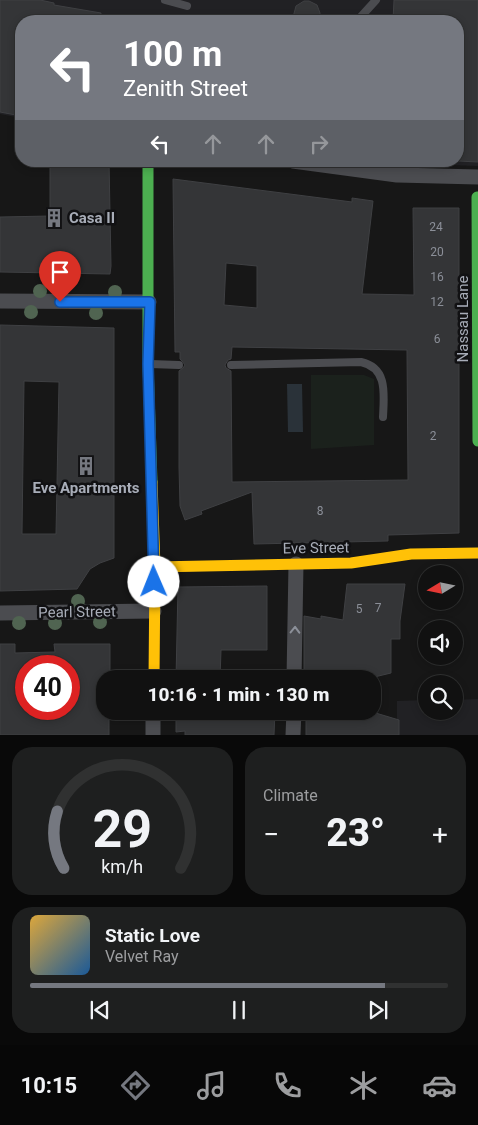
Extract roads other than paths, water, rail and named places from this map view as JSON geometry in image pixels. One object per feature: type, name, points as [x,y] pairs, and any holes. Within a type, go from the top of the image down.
[{"type":"street","points":[[148,167],[150,302],[148,364],[155,567],[154,670]]},
{"type":"street","points":[[338,167],[397,175],[478,178]]},
{"type":"street","name":"Nassau Lane","points":[[478,197],[478,441]]},
{"type":"street","points":[[0,301],[150,302]]},
{"type":"street","name":"Eve Street","points":[[155,567],[351,563],[411,554],[478,553]]},
{"type":"street","points":[[294,670],[296,564]]},
{"type":"street","name":"Pearl Street","points":[[0,613],[154,611]]},
{"type":"street","points":[[153,735],[154,720]]},
{"type":"street","points":[[293,735],[294,720]]},
{"type":"lane","points":[[165,0],[187,6]]},
{"type":"lane","points":[[363,15],[376,0]]},
{"type":"lane","points":[[231,365],[361,362],[369,364],[376,367],[383,384],[383,416]]},
{"type":"lane","points":[[148,364],[180,365]]},
{"type":"place","name":"Casa II","points":[[54,218]]},
{"type":"place","name":"Eve Apartments","points":[[86,466]]}]
